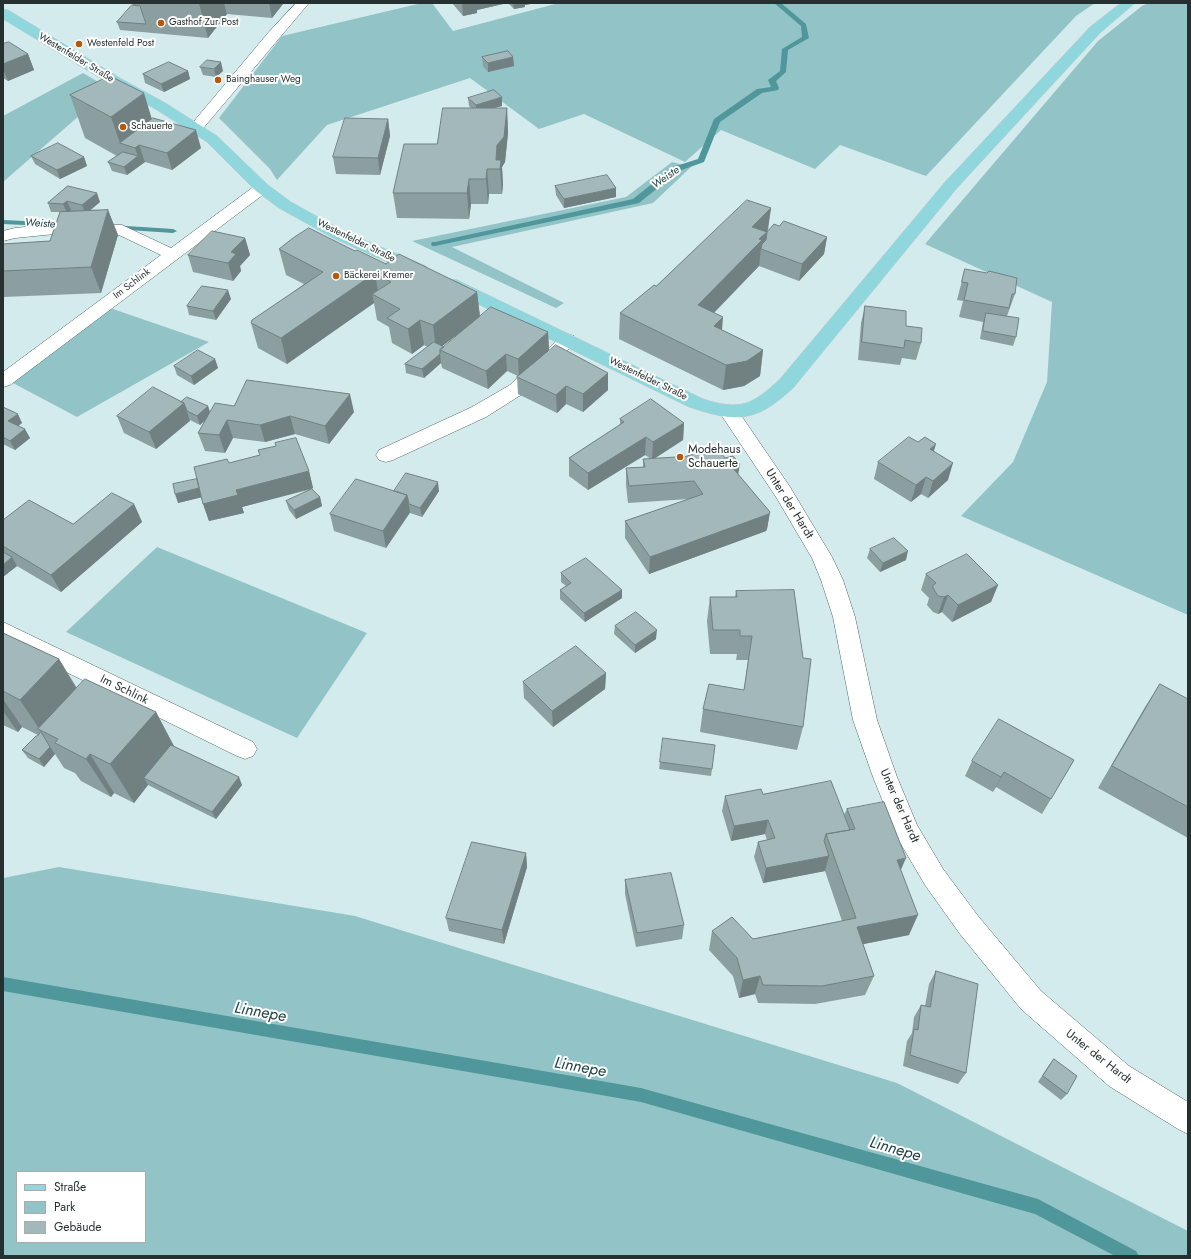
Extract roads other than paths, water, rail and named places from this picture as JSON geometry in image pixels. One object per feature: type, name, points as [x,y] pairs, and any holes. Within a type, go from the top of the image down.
[{"type":"main road","name":"Westenfelder Straße","points":[[3,13],[115,81],[162,107],[212,139],[225,150],[262,188],[285,205],[339,235],[436,277],[696,403],[717,411],[729,413],[745,411],[762,404],[787,384],[951,186],[1095,30],[1129,3]]},
{"type":"street","points":[[196,129],[273,36],[303,3]]},
{"type":"street","name":"Im Schlink","points":[[3,381],[171,254],[262,188]]},
{"type":"street","points":[[3,236],[65,228],[122,230],[171,254]]},
{"type":"street","points":[[386,455],[479,412],[517,389],[568,340]]},
{"type":"street","name":"Unter der Hardt","points":[[729,413],[783,492],[822,557],[832,580],[844,617],[854,671],[867,727],[907,831],[934,877],[969,925],[1031,1000],[1119,1076],[1188,1119]]},
{"type":"street","name":"Im Schlink","points":[[3,631],[245,749]]},
{"type":"waterway","name":"Weiste","points":[[435,244],[636,201],[676,169],[701,160],[717,121],[760,91],[775,88],[772,80],[783,72],[785,49],[806,38],[804,25],[777,3]]},
{"type":"waterway","name":"Weiste","points":[[3,222],[67,225]]},
{"type":"waterway","name":"Weiste","points":[[114,227],[173,231]]},
{"type":"waterway","name":"Linnepe","points":[[3,984],[641,1095],[1038,1207],[1131,1256]]},
{"type":"place","name":"Gasthof Zur Post","points":[[161,23]]},
{"type":"place","name":"Westenfeld Post","points":[[79,44]]},
{"type":"place","name":"Bainghauser Weg","points":[[218,80]]},
{"type":"place","name":"Schauerte","points":[[123,127]]},
{"type":"place","name":"Bäckerei Kremer","points":[[336,276]]},
{"type":"place","name":"Modehaus Schauerte","points":[[680,457]]}]
